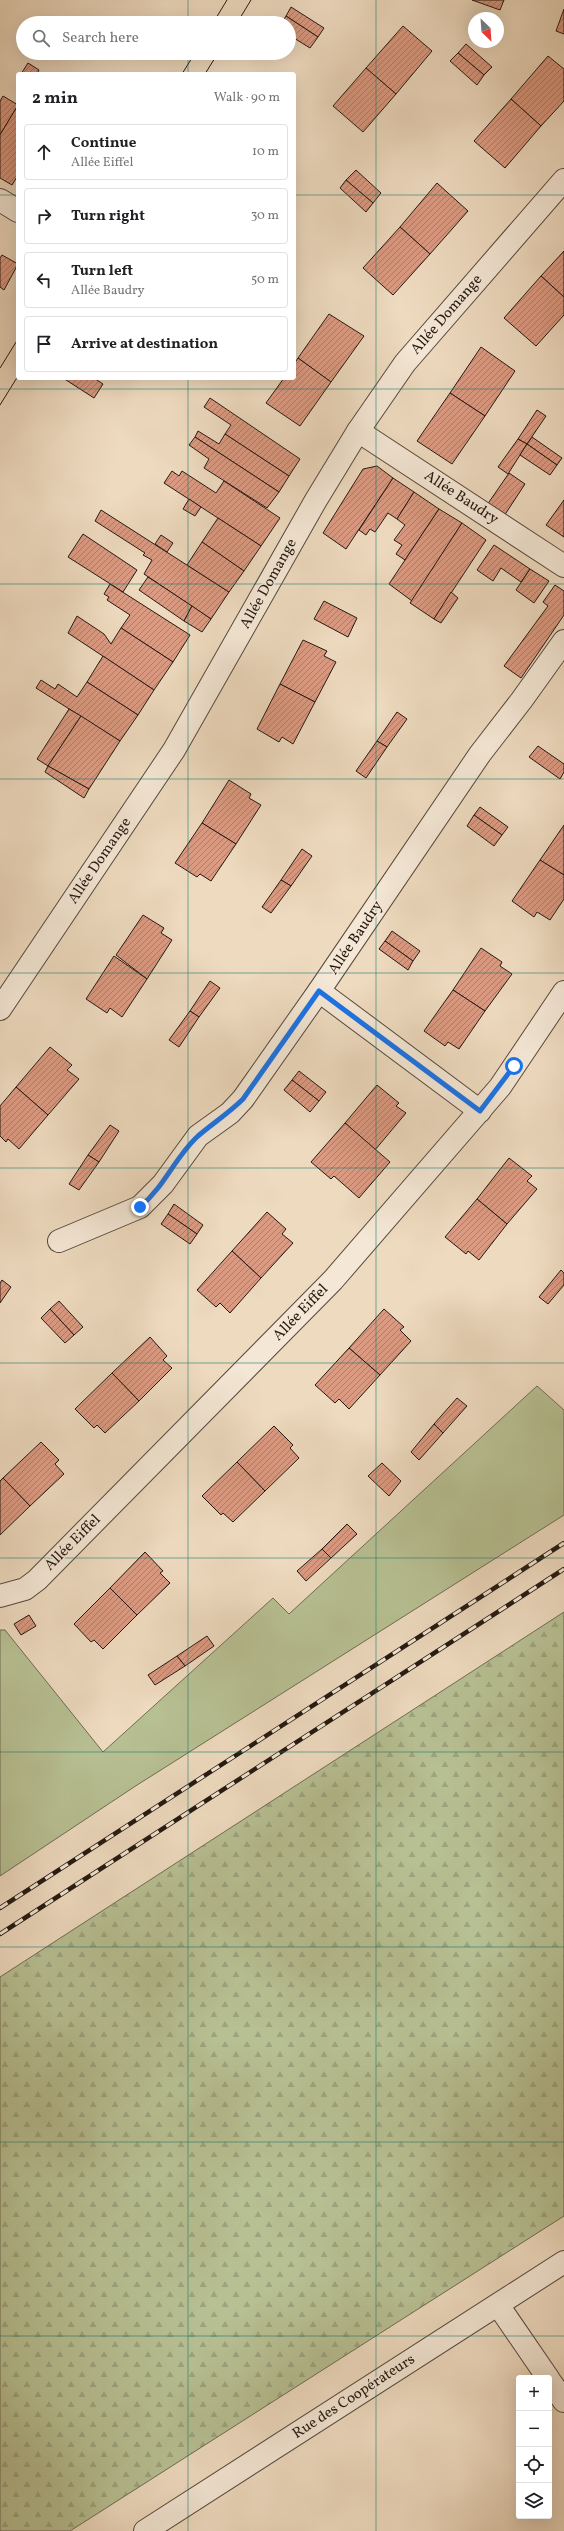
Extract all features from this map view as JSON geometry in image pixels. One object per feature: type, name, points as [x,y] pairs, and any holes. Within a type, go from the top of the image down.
[{"type":"street","name":"Allée Domange","points":[[0,1009],[182,737],[316,500],[358,431],[405,363],[564,180]]},
{"type":"street","points":[[0,200],[16,210]]},
{"type":"street","name":"Allée Baudry","points":[[358,431],[564,566]]},
{"type":"street","name":"Allée Baudry","points":[[59,1241],[123,1216],[140,1207],[152,1197],[198,1136],[230,1113],[243,1099],[319,991],[480,754],[522,701],[564,641]]},
{"type":"street","points":[[319,991],[480,1111]]},
{"type":"street","name":"Allée Eiffel","points":[[0,1596],[25,1589],[37,1580],[276,1339],[342,1270],[500,1087],[564,992]]},
{"type":"street","name":"Rue des Coopérateurs","points":[[145,2531],[564,2262]]},
{"type":"street","points":[[498,2305],[545,2375]]},
{"type":"street","points":[[552,2384],[564,2400]]},
{"type":"green space","points":[[537,1386],[564,1410],[564,1515],[134,1787],[0,1876],[0,1630],[5,1630],[103,1752],[273,1598],[289,1614]]},
{"type":"green space","points":[[564,1612],[564,2216],[70,2531],[0,2531],[0,1977]]},
{"type":"building","points":[[472,0],[504,0],[500,10]]},
{"type":"building","points":[[291,7],[324,28],[318,37],[296,23],[296,16],[286,16]]},
{"type":"building","points":[[564,9],[564,34],[556,31]]},
{"type":"building","points":[[296,23],[318,37],[310,48],[296,39]]},
{"type":"building","points":[[403,26],[432,51],[396,94],[366,68]]},
{"type":"building","points":[[466,44],[468,48],[471,48],[492,67],[484,75],[458,53]]},
{"type":"building","points":[[458,53],[484,75],[477,85],[450,61]]},
{"type":"building","points":[[548,56],[564,69],[564,101],[541,126],[511,99]]},
{"type":"building","points":[[28,63],[39,70],[38,72],[22,72]]},
{"type":"building","points":[[366,68],[396,94],[363,132],[333,106]]},
{"type":"building","points":[[3,96],[16,104],[16,108],[0,135],[0,101]]},
{"type":"building","points":[[511,99],[541,126],[505,168],[474,141]]},
{"type":"building","points":[[16,108],[16,178],[12,185],[0,178],[0,135]]},
{"type":"building","points":[[356,170],[381,193],[373,203],[346,180]]},
{"type":"building","points":[[346,180],[373,203],[366,212],[340,188]]},
{"type":"building","points":[[437,183],[468,211],[430,254],[400,227]]},
{"type":"building","points":[[400,227],[430,254],[393,295],[363,268]]},
{"type":"building","points":[[564,251],[564,297],[541,276]]},
{"type":"building","points":[[2,255],[16,263],[16,268],[4,290],[0,287],[0,258]]},
{"type":"building","points":[[541,276],[564,297],[564,315],[536,346],[504,318]]},
{"type":"building","points":[[329,314],[364,336],[331,382],[298,358]]},
{"type":"building","points":[[481,347],[515,371],[485,416],[450,393]]},
{"type":"building","points":[[298,358],[331,382],[300,426],[266,403],[283,380],[296,380],[296,361]]},
{"type":"building","points":[[66,380],[97,380],[103,384],[94,398]]},
{"type":"building","points":[[450,393],[485,416],[452,464],[417,441]]},
{"type":"building","points":[[210,398],[300,459],[289,476],[225,434],[231,425],[204,407]]},
{"type":"building","points":[[537,410],[546,416],[527,444],[518,439]]},
{"type":"building","points":[[198,431],[219,444],[225,434],[289,476],[279,492],[195,437]]},
{"type":"building","points":[[195,437],[279,492],[267,508],[204,468],[209,459],[189,445]]},
{"type":"building","points":[[532,437],[562,458],[557,465],[527,444]]},
{"type":"building","points":[[518,439],[527,444],[508,474],[498,467]]},
{"type":"building","points":[[527,444],[557,465],[550,475],[520,455]]},
{"type":"building","points":[[377,466],[393,478],[346,549],[323,533],[363,469]]},
{"type":"building","points":[[172,471],[179,476],[182,471],[216,493],[224,481],[280,518],[261,546],[164,483]]},
{"type":"building","points":[[509,473],[525,484],[504,516],[487,505]]},
{"type":"building","points":[[393,478],[414,492],[397,519],[388,513],[375,532],[370,529],[366,535],[359,530]]},
{"type":"building","points":[[414,492],[439,509],[405,560],[396,554],[402,545],[394,540],[405,525],[397,519]]},
{"type":"building","points":[[189,499],[201,507],[195,516],[183,509]]},
{"type":"building","points":[[564,500],[564,537],[546,525]]},
{"type":"building","points":[[439,509],[462,523],[412,601],[389,584]]},
{"type":"building","points":[[101,510],[229,592],[211,619],[144,574],[152,560],[143,555],[145,553],[95,521]]},
{"type":"building","points":[[218,518],[261,546],[244,571],[202,542]]},
{"type":"building","points":[[462,523],[486,540],[434,619],[410,603]]},
{"type":"building","points":[[83,534],[137,570],[123,592],[68,557]]},
{"type":"building","points":[[161,535],[173,543],[167,552],[155,544]]},
{"type":"building","points":[[202,542],[244,571],[229,592],[187,565]]},
{"type":"building","points":[[494,545],[530,569],[521,582],[501,568],[493,581],[477,570]]},
{"type":"building","points":[[530,569],[549,581],[534,603],[516,590]]},
{"type":"building","points":[[148,577],[192,606],[184,621],[139,590]]},
{"type":"building","points":[[110,584],[190,635],[173,662],[121,628],[130,615],[107,600],[109,597],[104,594]]},
{"type":"building","points":[[555,585],[564,591],[564,615],[521,678],[504,666],[548,606],[543,602]]},
{"type":"building","points":[[451,592],[458,598],[441,623],[434,619]]},
{"type":"building","points":[[324,601],[357,618],[348,637],[314,619]]},
{"type":"building","points":[[192,606],[211,619],[202,632],[184,621]]},
{"type":"building","points":[[77,616],[104,634],[111,644],[121,628],[173,662],[154,690],[68,633]]},
{"type":"building","points":[[303,640],[327,651],[324,656],[336,662],[315,702],[280,684]]},
{"type":"building","points":[[103,656],[154,690],[138,715],[87,682]]},
{"type":"building","points":[[41,680],[55,689],[58,684],[77,697],[87,682],[138,715],[120,741],[36,688]]},
{"type":"building","points":[[280,684],[315,702],[293,744],[282,737],[279,742],[257,729]]},
{"type":"building","points":[[69,709],[81,716],[48,766],[37,759]]},
{"type":"building","points":[[397,712],[407,719],[387,747],[377,741]]},
{"type":"building","points":[[81,716],[120,741],[89,789],[48,766]]},
{"type":"building","points":[[377,741],[387,747],[366,778],[356,771]]},
{"type":"building","points":[[538,746],[564,764],[564,772],[560,779],[529,757]]},
{"type":"building","points":[[48,766],[89,789],[84,798],[45,772]]},
{"type":"building","points":[[229,780],[251,794],[249,798],[261,805],[236,844],[202,823]]},
{"type":"building","points":[[480,807],[508,827],[502,835],[474,815]]},
{"type":"building","points":[[474,815],[502,835],[494,846],[467,826]]},
{"type":"building","points":[[202,823],[236,844],[211,881],[200,874],[197,877],[175,863]]},
{"type":"building","points":[[564,825],[564,875],[540,860]]},
{"type":"building","points":[[302,849],[312,856],[291,886],[281,880]]},
{"type":"building","points":[[540,860],[564,875],[564,899],[550,920],[537,912],[534,917],[512,901]]},
{"type":"building","points":[[281,880],[291,886],[271,913],[262,907]]},
{"type":"building","points":[[143,915],[164,928],[161,933],[172,940],[147,979],[116,955]]},
{"type":"building","points":[[392,931],[420,951],[413,961],[385,941]]},
{"type":"building","points":[[385,941],[413,961],[408,970],[379,949]]},
{"type":"building","points":[[481,948],[502,962],[500,966],[512,974],[485,1011],[453,990]]},
{"type":"building","points":[[114,956],[147,979],[122,1017],[110,1008],[107,1013],[86,999]]},
{"type":"building","points":[[210,981],[220,988],[199,1017],[190,1011]]},
{"type":"building","points":[[453,990],[485,1011],[459,1049],[448,1042],[445,1046],[424,1031]]},
{"type":"building","points":[[190,1011],[199,1017],[179,1047],[169,1040]]},
{"type":"building","points":[[50,1047],[72,1065],[67,1070],[79,1079],[48,1115],[16,1087]]},
{"type":"building","points":[[299,1071],[326,1092],[319,1101],[292,1080]]},
{"type":"building","points":[[292,1080],[319,1101],[310,1112],[284,1090]]},
{"type":"building","points":[[377,1085],[399,1103],[396,1106],[406,1113],[375,1150],[345,1123]]},
{"type":"building","points":[[16,1087],[48,1115],[19,1149],[8,1139],[6,1142],[0,1136],[0,1106]]},
{"type":"building","points":[[345,1123],[390,1162],[359,1198],[334,1176],[331,1179],[311,1162]]},
{"type":"building","points":[[110,1125],[119,1131],[99,1162],[88,1155]]},
{"type":"building","points":[[88,1155],[99,1162],[79,1190],[69,1184]]},
{"type":"building","points":[[509,1158],[532,1176],[527,1181],[537,1189],[507,1224],[477,1199]]},
{"type":"building","points":[[477,1199],[507,1224],[479,1260],[468,1251],[466,1254],[445,1237]]},
{"type":"building","points":[[174,1204],[203,1225],[197,1234],[168,1214]]},
{"type":"building","points":[[267,1212],[286,1229],[282,1234],[293,1243],[261,1278],[232,1251]]},
{"type":"building","points":[[168,1214],[197,1234],[190,1244],[161,1224]]},
{"type":"building","points":[[232,1251],[261,1278],[230,1313],[220,1303],[216,1307],[197,1290]]},
{"type":"building","points":[[561,1270],[564,1273],[564,1285],[548,1304],[539,1297]]},
{"type":"building","points":[[2,1280],[11,1287],[0,1303],[0,1283]]},
{"type":"building","points":[[59,1301],[83,1327],[74,1335],[50,1309]]},
{"type":"building","points":[[50,1309],[74,1335],[65,1343],[41,1318]]},
{"type":"building","points":[[384,1309],[404,1327],[400,1330],[411,1341],[380,1375],[349,1348]]},
{"type":"building","points":[[150,1337],[167,1356],[163,1360],[172,1368],[139,1401],[112,1373]]},
{"type":"building","points":[[349,1348],[380,1375],[349,1409],[339,1399],[335,1403],[315,1385]]},
{"type":"building","points":[[112,1373],[139,1401],[105,1433],[97,1425],[94,1428],[75,1409]]},
{"type":"building","points":[[457,1398],[467,1406],[443,1433],[434,1424]]},
{"type":"building","points":[[434,1424],[443,1433],[419,1460],[411,1452]]},
{"type":"building","points":[[274,1426],[293,1445],[290,1448],[299,1458],[265,1491],[237,1462]]},
{"type":"building","points":[[41,1442],[59,1460],[55,1464],[64,1474],[30,1506],[3,1478]]},
{"type":"building","points":[[237,1462],[265,1491],[233,1522],[223,1513],[221,1515],[202,1496]]},
{"type":"building","points":[[382,1463],[401,1481],[389,1496],[368,1476]]},
{"type":"building","points":[[3,1478],[30,1506],[0,1535],[0,1481]]},
{"type":"building","points":[[347,1524],[357,1534],[331,1558],[322,1549]]},
{"type":"building","points":[[322,1549],[331,1558],[306,1581],[297,1571]]},
{"type":"building","points":[[145,1552],[163,1571],[160,1573],[170,1583],[137,1615],[110,1588]]},
{"type":"building","points":[[110,1588],[137,1615],[103,1649],[94,1640],[91,1642],[74,1624]]},
{"type":"building","points":[[29,1615],[36,1626],[21,1635],[14,1624]]},
{"type":"building","points":[[207,1636],[214,1646],[185,1666],[177,1656]]},
{"type":"building","points":[[177,1656],[185,1666],[155,1685],[148,1675]]},
{"type":"tram line","points":[[217,16],[227,0]]},
{"type":"tram line","points":[[241,16],[251,0]]},
{"type":"tram line","points":[[183,72],[191,60]]},
{"type":"tram line","points":[[206,72],[214,60]]},
{"type":"tram line","points":[[0,368],[16,342]]},
{"type":"tram line","points":[[0,405],[16,379]]},
{"type":"railway","points":[[0,1908],[564,1543]]},
{"type":"railway","points":[[0,1934],[564,1569]]},
{"type":"route","points":[[140,1207],[152,1197],[163,1184],[188,1147],[198,1136],[230,1113],[255,1085],[319,991],[480,1111],[500,1087],[514,1066]]}]
